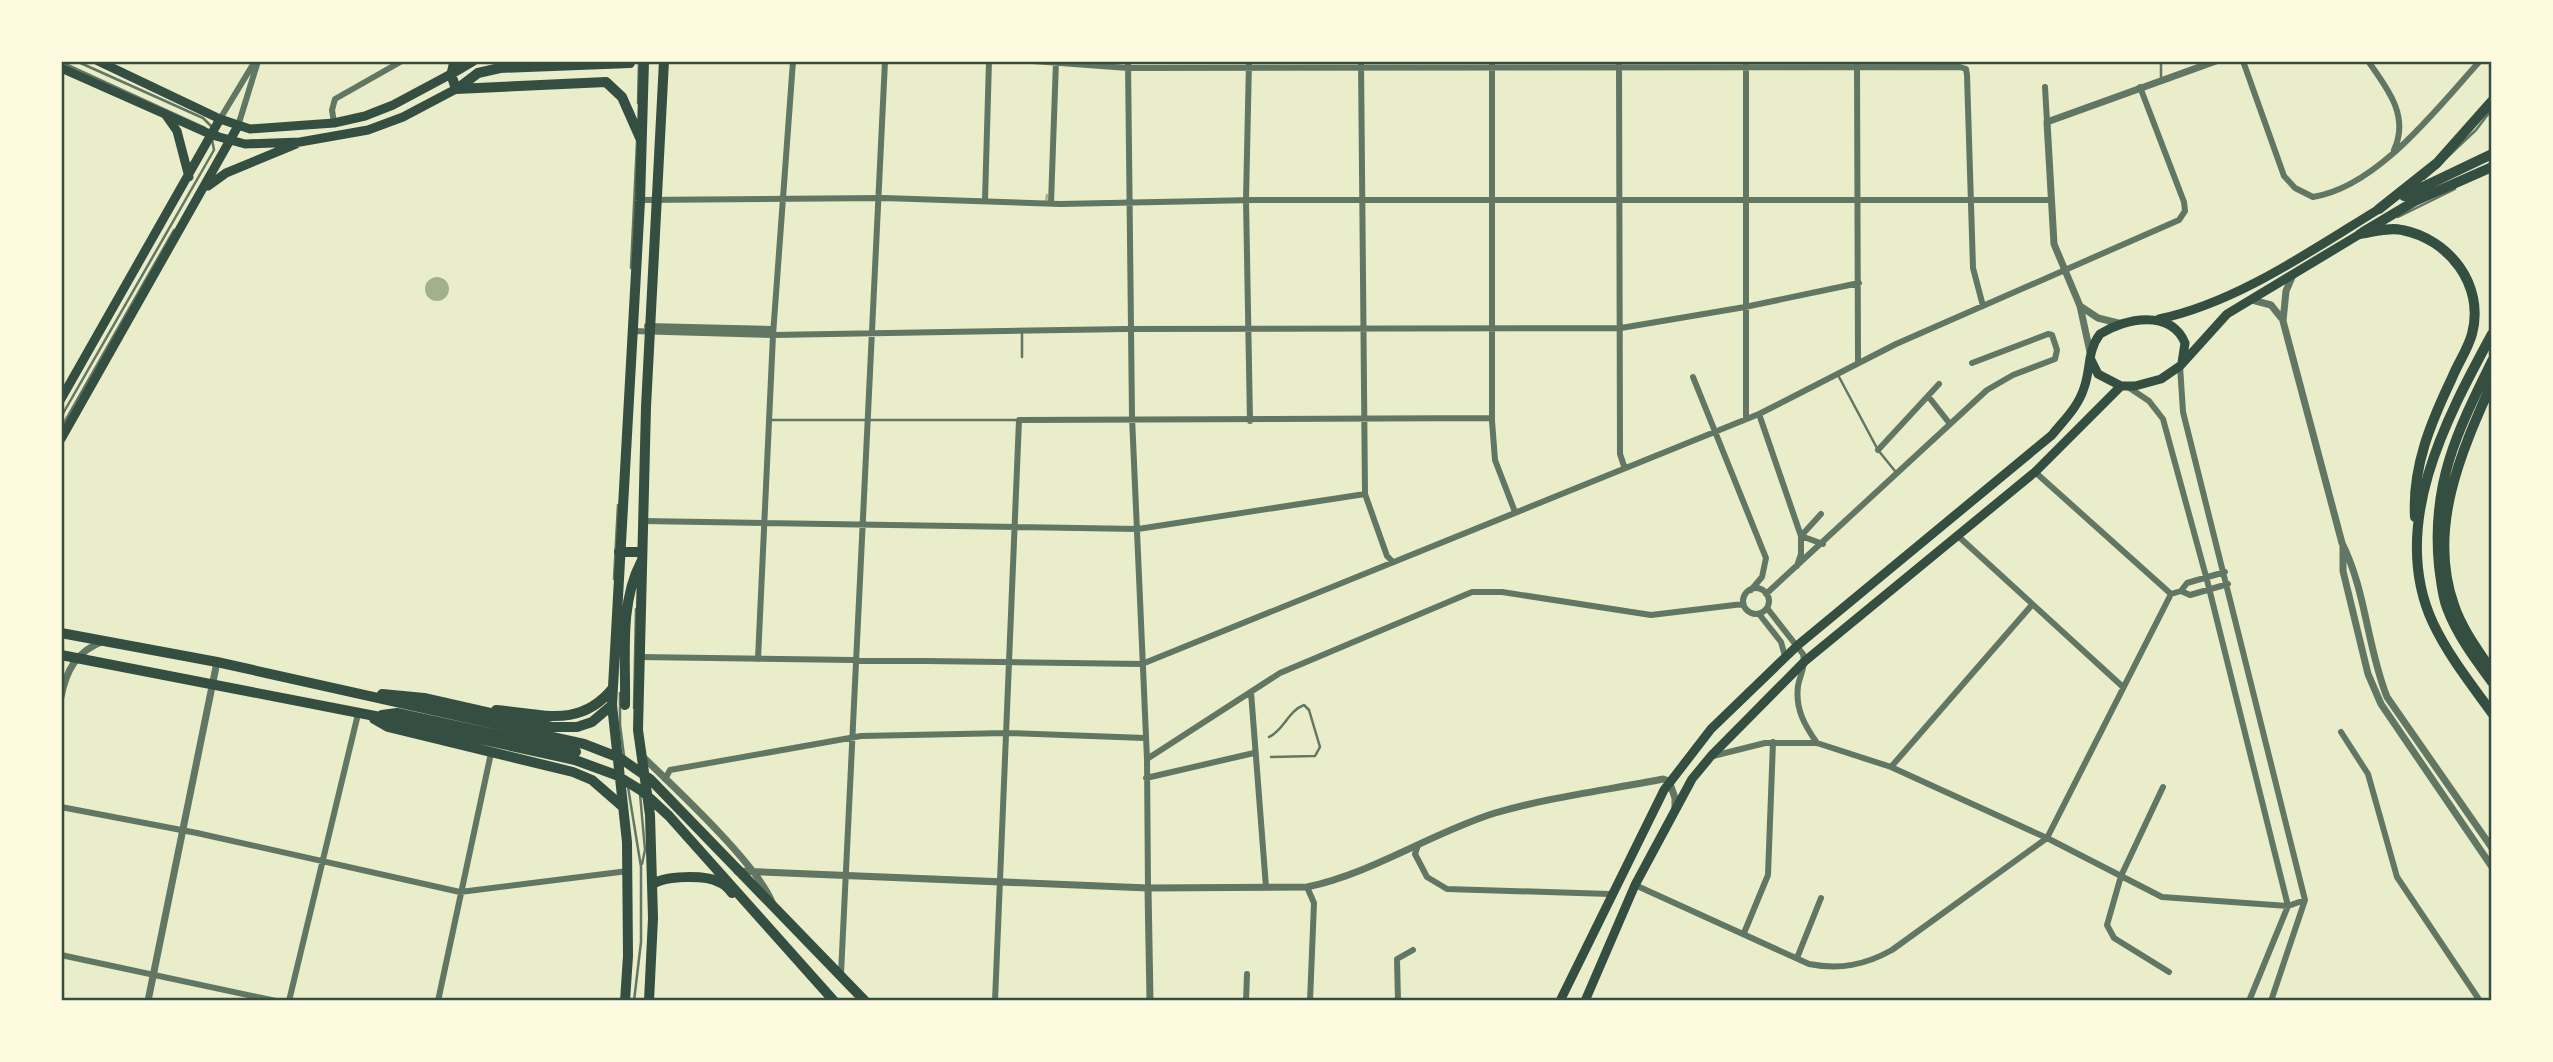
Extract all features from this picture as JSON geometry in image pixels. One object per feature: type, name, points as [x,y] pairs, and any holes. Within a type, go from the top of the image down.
[{"type":"main road","points":[[98,61],[216,127],[227,141]]},
{"type":"main road","points":[[454,61],[451,74],[456,89]]},
{"type":"main road","points":[[61,68],[162,111],[216,127],[238,126],[275,130],[334,123],[394,105],[473,61]]},
{"type":"main road","points":[[625,1001],[628,871],[612,705],[640,201],[644,61]]},
{"type":"main road","points":[[649,1001],[652,972],[650,815],[638,730],[643,521],[664,61]]},
{"type":"main road","points":[[227,141],[300,142],[368,130],[403,117],[456,89],[478,73],[500,68],[634,62]]},
{"type":"main road","points":[[456,89],[606,82],[617,88],[640,137]]},
{"type":"main road","points":[[2379,209],[2437,163],[2492,101]]},
{"type":"main road","points":[[162,111],[177,131],[189,177]]},
{"type":"main road","points":[[61,439],[202,192],[227,141],[238,126]]},
{"type":"main road","points":[[61,399],[216,127]]},
{"type":"main road","points":[[202,192],[226,173],[300,142]]},
{"type":"main road","points":[[1560,1001],[1610,894],[1670,781],[1733,705],[1785,656],[2052,435],[2085,387],[2090,354],[2100,334],[2122,324],[2182,314],[2229,295],[2379,209],[2492,154]]},
{"type":"main road","points":[[1586,1001],[1635,885],[1692,779],[1711,756],[1805,662],[2035,472],[2124,386],[2161,379],[2181,365],[2218,322],[2252,300],[2415,201],[2492,169]]},
{"type":"main road","points":[[2360,234],[2400,229],[2424,237],[2456,261],[2472,295],[2475,312],[2472,335],[2445,392],[2418,467],[2414,492],[2419,566],[2430,616],[2464,674],[2492,713]]},
{"type":"main road","points":[[2156,320],[2173,326],[2182,336],[2185,349],[2181,365]]},
{"type":"main road","points":[[2416,532],[2430,467],[2460,392],[2492,334]]},
{"type":"main road","points":[[2090,354],[2098,374],[2124,386]]},
{"type":"main road","points":[[2492,361],[2452,446],[2441,481],[2438,508],[2438,552],[2444,600],[2478,664],[2492,682]]},
{"type":"main road","points":[[2492,383],[2458,460],[2448,499],[2446,565],[2454,605],[2470,639],[2492,671]]},
{"type":"main road","points":[[619,552],[642,555]]},
{"type":"main road","points":[[625,705],[626,612],[631,580],[642,555]]},
{"type":"main road","points":[[61,633],[217,662],[357,693],[578,752],[642,791],[711,860],[834,1001]]},
{"type":"main road","points":[[61,655],[367,715],[621,758],[642,773],[865,1001]]},
{"type":"main road","points":[[2464,674],[2478,664]]},
{"type":"main road","points":[[454,705],[568,717],[585,712],[601,702],[613,688]]},
{"type":"main road","points":[[357,693],[395,694],[552,727],[577,727],[592,722],[612,705]]},
{"type":"main road","points":[[367,715],[388,727],[491,753],[549,764],[593,780],[624,809]]},
{"type":"main road","points":[[652,885],[663,879],[719,881],[752,917],[766,923]]},
{"type":"street","points":[[216,127],[257,61]]},
{"type":"street","points":[[238,126],[257,61]]},
{"type":"street","points":[[334,123],[335,99],[402,61]]},
{"type":"street","points":[[758,659],[762,523],[773,332],[793,61]]},
{"type":"street","points":[[841,974],[885,61]]},
{"type":"street","points":[[985,200],[989,61]]},
{"type":"street","points":[[1033,61],[1128,64],[1746,64],[1966,69],[1973,268],[1983,306]]},
{"type":"street","points":[[2047,122],[2216,61]]},
{"type":"street","points":[[2243,61],[2276,160],[2284,176],[2295,188],[2313,197],[2329,194],[2392,155],[2431,118],[2480,61]]},
{"type":"street","points":[[2368,61],[2392,96],[2397,109],[2399,135],[2392,155]]},
{"type":"street","points":[[1051,203],[1056,62]]},
{"type":"street","points":[[1128,64],[1132,202],[1132,417],[1147,758],[1150,1001]]},
{"type":"street","points":[[1249,64],[1246,200],[1250,421]]},
{"type":"street","points":[[1361,64],[1365,494],[1387,556],[1392,561]]},
{"type":"street","points":[[1492,64],[1492,418],[1495,460],[1515,512]]},
{"type":"street","points":[[1619,64],[1620,454],[1624,466]]},
{"type":"street","points":[[1746,64],[1746,418]]},
{"type":"street","points":[[1857,66],[1858,362]]},
{"type":"street","points":[[2045,87],[2054,244],[2080,306],[2090,354]]},
{"type":"street","points":[[640,657],[1142,664],[1624,466],[1759,414],[1858,362],[2063,269],[2179,220],[2185,211],[2183,202],[2140,87]]},
{"type":"street","points":[[640,201],[879,198],[1051,203],[1246,200],[2050,200]]},
{"type":"street","points":[[2292,277],[2283,320],[2342,543],[2354,567],[2377,670],[2387,697],[2492,848]]},
{"type":"street","points":[[632,331],[652,328],[870,332],[1621,328],[1745,307],[1859,283]]},
{"type":"street","points":[[2252,300],[2271,305],[2283,320]]},
{"type":"street","points":[[2080,306],[2098,318],[2122,324]]},
{"type":"street","points":[[1766,594],[1987,390],[2013,375],[2055,359],[2057,350],[2052,335],[2048,334],[1972,363]]},
{"type":"street","points":[[2181,365],[2183,412],[2305,900],[2271,1001]]},
{"type":"street","points":[[1693,377],[1766,558],[1762,577],[1745,595],[1743,604]]},
{"type":"street","points":[[1878,450],[1939,384]]},
{"type":"street","points":[[2124,386],[2149,401],[2162,419],[2206,577],[2288,906],[2249,1001]]},
{"type":"street","points":[[1928,396],[1950,424]]},
{"type":"street","points":[[1759,414],[1801,536],[1801,554],[1795,570]]},
{"type":"street","points":[[995,1001],[1019,420],[1132,417],[1250,421],[1492,418]]},
{"type":"street","points":[[2035,472],[2171,594]]},
{"type":"street","points":[[643,521],[1138,529],[1365,494]]},
{"type":"street","points":[[1801,536],[1821,514]]},
{"type":"street","points":[[1801,536],[1823,544]]},
{"type":"street","points":[[1958,536],[2031,606],[2123,687]]},
{"type":"street","points":[[2342,543],[2343,571],[2368,674],[2381,704],[2492,867]]},
{"type":"street","points":[[2181,591],[2187,583],[2225,572]]},
{"type":"street","points":[[1635,885],[1797,958],[1826,967],[1870,962],[2047,838],[2171,594],[2181,591],[2190,594],[2228,584]]},
{"type":"street","points":[[1751,590],[1759,589],[1766,594]]},
{"type":"street","points":[[1147,758],[1280,673],[1472,592],[1502,592],[1651,615],[1743,604]]},
{"type":"street","points":[[1766,594],[1767,608],[1798,645],[1805,662],[1797,700],[1805,726],[1818,743]]},
{"type":"street","points":[[1743,604],[1751,613],[1759,614],[1767,608]]},
{"type":"street","points":[[1891,767],[2031,606]]},
{"type":"street","points":[[1759,614],[1781,642],[1785,656]]},
{"type":"street","points":[[61,697],[66,671],[93,645],[104,641]]},
{"type":"street","points":[[148,1001],[217,662]]},
{"type":"street","points":[[1251,692],[1266,887]]},
{"type":"street","points":[[289,1001],[321,863],[367,715]]},
{"type":"street","points":[[2341,732],[2368,774],[2397,877],[2480,1001]]},
{"type":"street","points":[[666,779],[670,770],[851,737],[1008,733],[1145,738]]},
{"type":"street","points":[[1711,756],[1773,742],[1818,743],[1891,767],[2047,838],[2162,897],[2288,906],[2305,900]]},
{"type":"street","points":[[1744,933],[1768,875],[1773,742]]},
{"type":"street","points":[[438,1001],[491,753]]},
{"type":"street","points":[[1146,778],[1254,753]]},
{"type":"street","points":[[641,754],[766,889],[775,908]]},
{"type":"street","points":[[736,871],[1148,888],[1307,887],[1333,881],[1419,843],[1520,807],[1663,779],[1670,781],[1675,799],[1674,810]]},
{"type":"street","points":[[2163,787],[2121,876],[2107,925],[2109,932],[2169,972]]},
{"type":"street","points":[[61,807],[184,831],[460,892],[628,871]]},
{"type":"street","points":[[1419,843],[1415,854],[1427,877],[1447,889],[1610,894]]},
{"type":"street","points":[[1307,887],[1314,903],[1310,1001]]},
{"type":"street","points":[[1797,958],[1821,898]]},
{"type":"street","points":[[1398,1001],[1397,959],[1413,950]]},
{"type":"street","points":[[61,955],[276,1001]]},
{"type":"street","points":[[1246,1001],[1247,974]]},
{"type":"lane","points":[[76,61],[203,118],[216,127]]},
{"type":"lane","points":[[2161,61],[2161,80]]},
{"type":"lane","points":[[61,62],[202,125],[216,127]]},
{"type":"lane","points":[[634,62],[640,137],[613,562],[621,628],[620,725],[641,867],[641,942],[634,1001]]},
{"type":"lane","points":[[2379,209],[2434,172],[2492,109]]},
{"type":"lane","points":[[61,418],[214,150],[216,127]]},
{"type":"lane","points":[[61,428],[227,141]]},
{"type":"lane","points":[[1022,331],[1022,357]]},
{"type":"lane","points":[[1837,374],[1878,450],[1897,474]]},
{"type":"lane","points":[[768,421],[867,418],[1019,420]]},
{"type":"lane","points":[[641,867],[645,850],[634,699],[635,616],[642,555]]},
{"type":"lane","points":[[1269,737],[1282,727],[1295,709],[1304,705],[1310,710],[1320,747],[1315,756],[1271,757]]},
{"type":"shaded area","points":[[432,277],[442,277],[449,284],[449,294],[442,301],[432,301],[425,294],[425,284]]},
{"type":"waterway","points":[[1046,203],[1047,195]]}]
